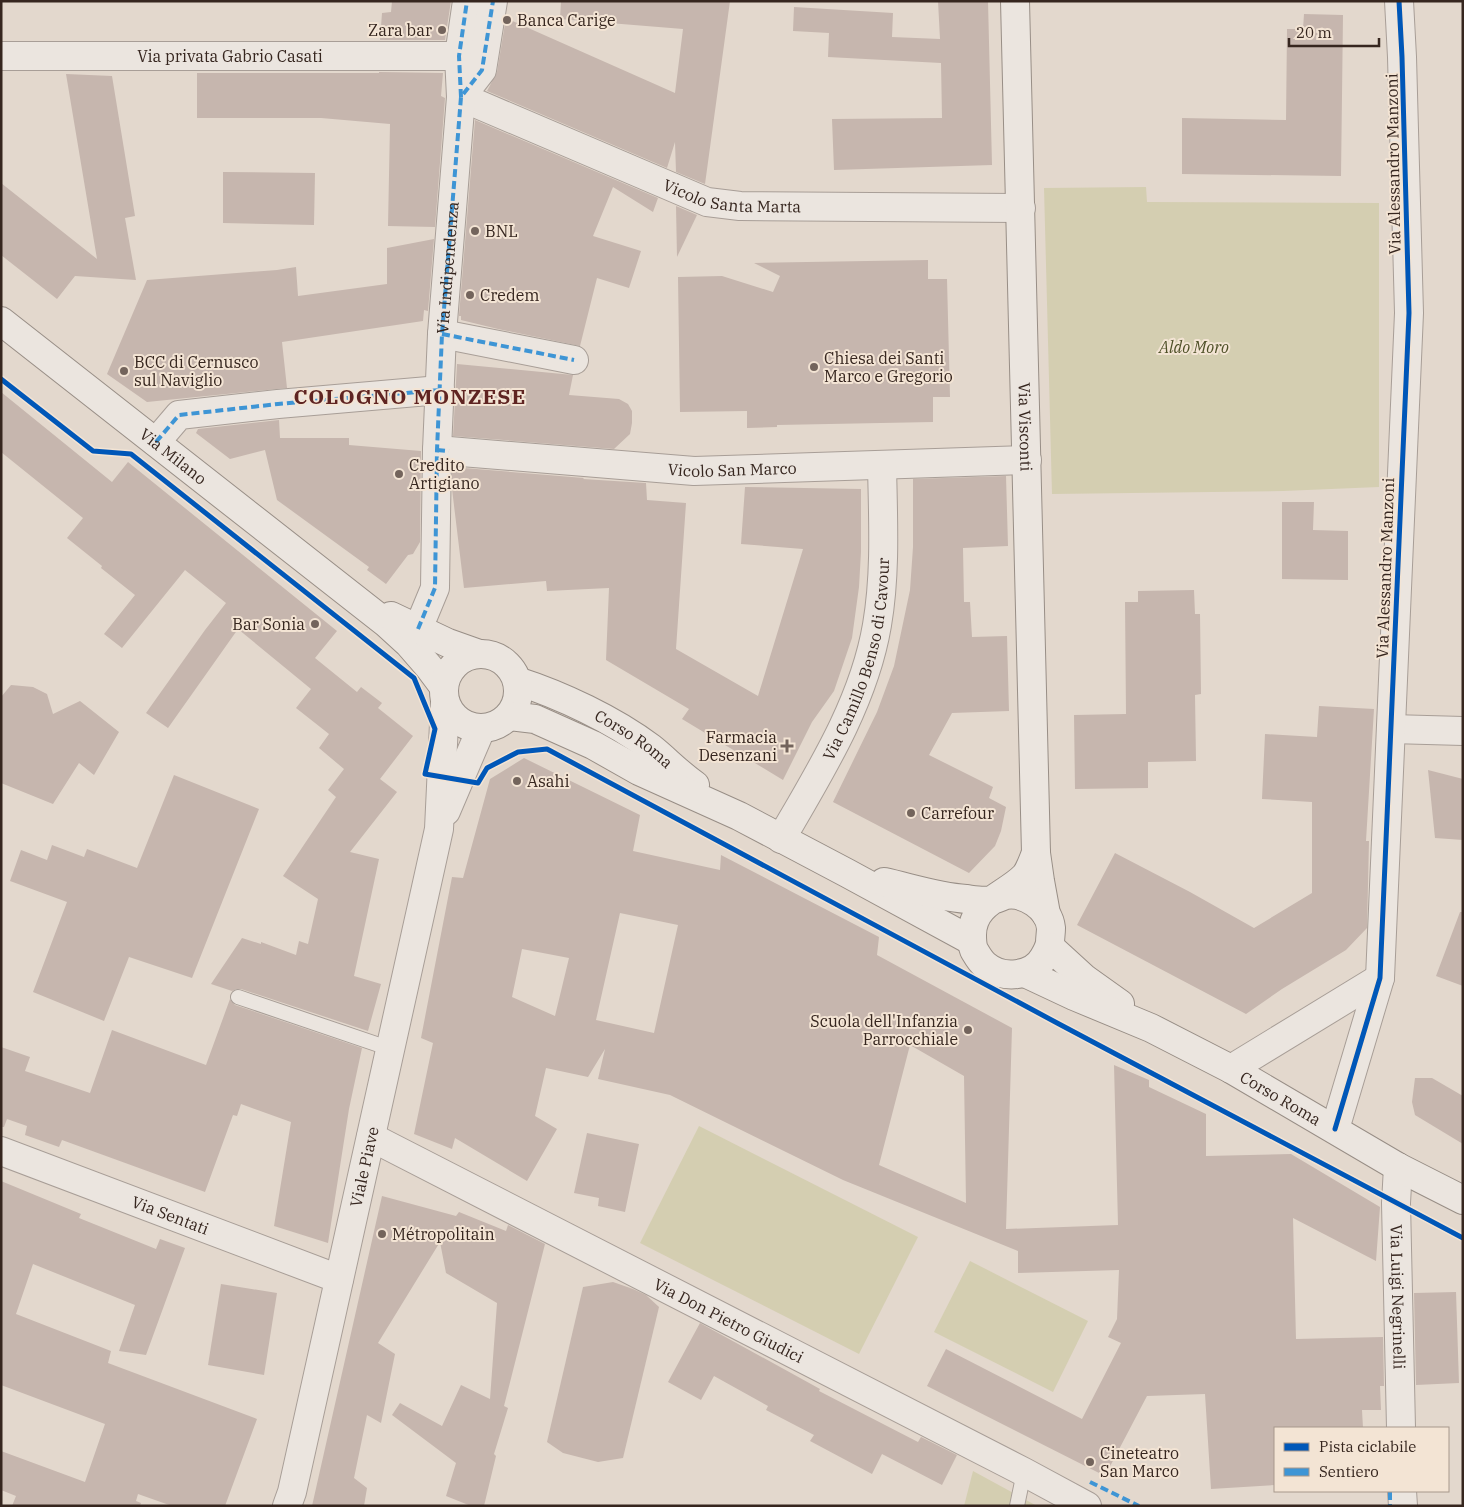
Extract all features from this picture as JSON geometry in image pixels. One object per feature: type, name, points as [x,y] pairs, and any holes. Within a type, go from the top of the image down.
[{"type":"street","name":"Via Indipendenza","points":[[468,1],[458,56],[460,97],[442,334],[574,360]]},
{"type":"street","points":[[460,97],[482,70],[493,1]]},
{"type":"street","name":"Via Visconti","points":[[1015,1],[1036,853],[1046,914]]},
{"type":"street","name":"Via Alessandro Manzoni","points":[[1334,1129],[1380,978],[1408,313],[1399,1]]},
{"type":"street","name":"Via privata Gabrio Casati","points":[[1,56],[458,56]]},
{"type":"street","name":"Vicolo Santa Marta","points":[[460,97],[707,202],[740,206],[1021,208]]},
{"type":"street","name":"Via Milano","points":[[1,321],[345,590],[409,644],[429,667],[445,695]]},
{"type":"street","points":[[418,629],[435,588],[443,450],[440,390],[442,334]]},
{"type":"street","points":[[156,442],[179,415],[278,404],[440,390]]},
{"type":"street","name":"Vicolo San Marco","points":[[443,450],[694,471],[1027,460]]},
{"type":"street","name":"Via Camillo Benso di Cavour","points":[[781,839],[844,724],[864,677],[877,625],[882,578],[882,465]]},
{"type":"street","name":"Via Milano","points":[[345,590],[384,613],[448,643],[479,654]]},
{"type":"street","points":[[479,654],[498,658],[509,666],[517,681],[518,696],[509,716],[498,724],[481,729],[467,726],[453,716],[445,695],[450,670],[464,658],[479,654]]},
{"type":"street","name":"Corso Roma","points":[[517,681],[557,696],[627,732],[651,748],[686,779],[740,816],[972,941],[981,961],[998,973],[1012,975],[1025,972],[1074,996],[1151,1028],[1231,1070],[1398,1167],[1463,1200]]},
{"type":"street","name":"Viale Piave","points":[[286,1501],[372,1137],[439,828],[445,695]]},
{"type":"street","name":"Corso Roma","points":[[509,716],[535,719],[593,745],[639,771],[740,816]]},
{"type":"street","name":"Viale Piave","points":[[439,828],[481,729]]},
{"type":"street","points":[[1391,730],[1463,731]]},
{"type":"street","name":"Via Visconti","points":[[990,901],[1012,887],[1026,875],[1036,853]]},
{"type":"street","name":"Corso Roma","points":[[847,873],[964,899],[990,901],[1007,895],[1021,896],[1036,903],[1046,914]]},
{"type":"street","points":[[972,941],[972,928],[975,917],[979,910],[990,901]]},
{"type":"street","points":[[1025,972],[1038,966],[1050,947],[1051,926],[1046,914]]},
{"type":"street","name":"Corso Roma","points":[[1050,947],[1085,978],[1151,1028]]},
{"type":"street","points":[[1231,1070],[1380,978]]},
{"type":"street","name":"Via Don Pietro Giudici","points":[[372,1137],[1087,1506]]},
{"type":"street","name":"Via Sentati","points":[[1,1151],[339,1279]]},
{"type":"street","name":"Via Luigi Negrinelli","points":[[1398,1167],[1396,1203],[1401,1427]]},
{"type":"street","points":[[1402,1492],[1403,1506]]},
{"type":"lane","points":[[238,997],[391,1049]]},
{"type":"lane","points":[[1017,1506],[1024,1472]]},
{"type":"green space","name":"Aldo Moro","points":[[1146,187],[1147,202],[1379,203],[1379,487],[1283,491],[1052,494],[1044,188]]},
{"type":"green space","points":[[699,1126],[918,1237],[859,1354],[640,1243]]},
{"type":"green space","points":[[970,1261],[1088,1321],[1053,1392],[934,1332]]},
{"type":"green space","points":[[973,1471],[1037,1506],[964,1506]]},
{"type":"building","points":[[392,1],[451,1],[445,40],[380,40],[382,13],[391,12]]},
{"type":"building","points":[[561,1],[730,1],[705,184],[676,172],[675,142],[667,168],[487,91],[497,72],[506,18],[675,93],[683,29],[560,19]]},
{"type":"building","points":[[938,1],[988,1],[992,165],[834,170],[832,119],[942,118],[941,63],[828,57],[829,33],[793,31],[794,7],[893,13],[892,37],[940,39]]},
{"type":"building","points":[[1304,14],[1343,15],[1341,176],[1182,174],[1182,118],[1286,120],[1287,29],[1303,29]]},
{"type":"building","points":[[197,73],[443,73],[441,96],[445,98],[435,227],[388,226],[390,124],[321,118],[197,118]]},
{"type":"building","points":[[66,74],[112,76],[135,216],[125,218],[136,280],[75,276],[57,299],[1,255],[1,183],[97,259]]},
{"type":"building","points":[[475,120],[658,198],[653,212],[613,187],[593,236],[641,251],[629,288],[597,278],[580,346],[461,320],[461,316],[459,316]]},
{"type":"building","points":[[223,172],[315,173],[314,225],[223,223]]},
{"type":"building","points":[[676,206],[697,215],[677,257]]},
{"type":"building","points":[[434,239],[428,311],[424,310],[423,321],[282,342],[287,388],[147,402],[107,374],[147,280],[296,267],[298,296],[387,284],[387,248]]},
{"type":"building","name":"Chiesa dei Santi Marco e Gregorio","points":[[928,260],[928,279],[947,279],[950,397],[933,397],[933,422],[777,425],[777,427],[747,428],[747,411],[680,412],[678,277],[722,276],[773,292],[780,276],[754,263]]},
{"type":"building","points":[[457,364],[573,375],[569,395],[619,399],[628,404],[632,411],[630,434],[614,449],[453,436]]},
{"type":"building","points":[[1,392],[112,482],[128,462],[337,631],[315,658],[357,692],[361,687],[382,703],[378,708],[413,736],[380,779],[397,792],[350,852],[379,859],[354,976],[381,984],[368,1031],[241,989],[232,991],[211,984],[242,938],[261,944],[261,942],[296,955],[299,941],[308,944],[318,899],[283,876],[336,797],[328,790],[344,769],[319,748],[329,734],[296,708],[311,689],[238,629],[168,728],[146,713],[226,603],[185,570],[122,648],[104,634],[135,595],[67,538],[83,518],[1,452]]},
{"type":"building","points":[[279,420],[280,438],[349,438],[349,445],[421,451],[420,542],[413,554],[408,555],[386,584],[367,570],[369,567],[277,500],[265,450],[230,459],[196,433],[198,429]]},
{"type":"building","points":[[452,467],[646,483],[647,500],[686,503],[676,649],[758,696],[803,549],[741,544],[745,487],[861,489],[859,587],[852,638],[834,691],[812,722],[783,780],[682,719],[689,709],[606,660],[609,588],[547,591],[546,581],[464,588],[452,489]]},
{"type":"building","points":[[1006,476],[1008,546],[963,548],[964,602],[970,602],[972,637],[1007,636],[1009,711],[952,713],[929,755],[993,787],[989,798],[1006,807],[1001,831],[995,846],[969,873],[833,802],[877,712],[894,666],[910,590],[913,547],[913,479]]},
{"type":"building","points":[[1282,502],[1314,502],[1313,530],[1348,531],[1348,580],[1282,579]]},
{"type":"building","points":[[1194,590],[1195,614],[1200,614],[1201,694],[1195,695],[1196,761],[1148,762],[1148,788],[1075,789],[1074,715],[1126,714],[1125,602],[1138,602],[1138,591]]},
{"type":"building","points":[[11,685],[33,687],[47,694],[53,714],[80,701],[119,732],[94,775],[79,763],[53,804],[1,783],[1,697]]},
{"type":"building","points":[[1319,706],[1374,709],[1366,841],[1369,841],[1367,928],[1346,950],[1282,989],[1246,1014],[1077,925],[1115,853],[1254,928],[1312,893],[1312,802],[1262,799],[1265,734],[1317,737]]},
{"type":"building","points":[[524,758],[640,815],[633,851],[720,870],[721,855],[879,937],[877,955],[1012,1028],[1006,1229],[1118,1225],[1114,1065],[1149,1080],[1149,1087],[1206,1114],[1206,1156],[1291,1154],[1380,1207],[1376,1261],[1293,1218],[1296,1339],[1383,1337],[1384,1386],[1380,1386],[1381,1410],[1362,1410],[1363,1427],[1274,1427],[1274,1485],[1211,1489],[1205,1394],[1147,1396],[1105,1476],[927,1386],[946,1349],[1082,1419],[1121,1343],[1108,1337],[1117,1319],[1119,1270],[1018,1273],[1018,1251],[843,1180],[670,1095],[598,1079],[605,1049],[588,1077],[546,1068],[535,1116],[557,1129],[527,1181],[455,1138],[452,1149],[414,1134],[433,1043],[421,1038],[452,877],[463,878],[490,779]],"holes":[[[620,913],[678,925],[654,1033],[596,1020]],[[522,949],[569,958],[555,1016],[512,997]],[[910,1045],[964,1076],[966,1203],[879,1165]]]},
{"type":"building","points":[[1428,770],[1463,779],[1463,840],[1435,838]]},
{"type":"building","points":[[174,775],[259,809],[192,978],[129,957],[104,1021],[33,992],[67,902],[10,881],[21,850],[47,860],[52,845],[84,857],[87,849],[137,868]]},
{"type":"building","points":[[1460,912],[1463,912],[1463,986],[1436,976]]},
{"type":"building","points":[[230,999],[235,1005],[362,1048],[349,1109],[328,1243],[274,1226],[291,1122],[241,1104],[237,1116],[233,1115],[205,1192],[62,1140],[59,1147],[25,1135],[27,1126],[7,1119],[4,1127],[1,1127],[1,1047],[30,1057],[25,1071],[90,1093],[112,1030],[206,1065]]},
{"type":"building","points":[[1415,1078],[1432,1078],[1463,1096],[1463,1144],[1415,1115],[1412,1102]]},
{"type":"building","points":[[587,1133],[639,1144],[625,1212],[598,1206],[599,1198],[574,1193]]},
{"type":"building","points":[[1,1181],[81,1214],[79,1218],[156,1249],[160,1239],[185,1248],[146,1355],[119,1351],[135,1305],[33,1264],[16,1314],[111,1351],[108,1363],[257,1419],[225,1506],[172,1506],[138,1494],[136,1501],[141,1503],[140,1506],[12,1506],[16,1496],[1,1490],[1,1451],[85,1482],[105,1424],[1,1385]]},
{"type":"building","points":[[382,1196],[456,1216],[459,1212],[506,1231],[508,1225],[545,1244],[504,1406],[508,1408],[494,1454],[496,1456],[484,1506],[471,1506],[446,1496],[456,1463],[392,1415],[400,1403],[442,1426],[461,1385],[490,1399],[497,1303],[446,1273],[440,1242],[378,1343],[395,1354],[381,1423],[367,1415],[354,1478],[367,1488],[364,1506],[312,1506]]},
{"type":"building","points":[[613,1282],[646,1295],[659,1307],[623,1458],[598,1462],[563,1453],[547,1442],[583,1287]]},
{"type":"building","points":[[221,1284],[277,1293],[264,1375],[208,1365]]},
{"type":"building","points":[[1456,1292],[1459,1383],[1416,1385],[1414,1293]]},
{"type":"building","points":[[700,1323],[820,1389],[819,1391],[918,1442],[921,1437],[957,1455],[942,1485],[882,1454],[872,1474],[810,1441],[814,1435],[766,1410],[768,1406],[714,1376],[701,1400],[668,1382]]},
{"type":"marked path","points":[[461,97],[459,56],[467,1]]},
{"type":"marked path","points":[[418,629],[435,588],[437,450],[442,334],[461,97],[482,70],[493,1]]},
{"type":"marked path","points":[[442,334],[574,360]]},
{"type":"marked path","points":[[156,442],[179,415],[278,404],[440,390]]},
{"type":"marked path","points":[[437,450],[449,451]]},
{"type":"marked path","points":[[1090,1482],[1139,1506]]},
{"type":"marked path","points":[[1390,1492],[1390,1506]]},
{"type":"cycle path","points":[[1335,1129],[1380,978],[1409,313],[1399,1]]},
{"type":"cycle path","points":[[1,379],[93,451],[131,454],[414,678],[435,729],[425,774],[478,783],[487,768],[518,752],[547,749],[1463,1238]]},
{"type":"place","name":"Banca Carige","points":[[507,20]]},
{"type":"place","name":"Zara bar","points":[[442,30]]},
{"type":"place","name":"BNL","points":[[475,231]]},
{"type":"place","name":"Credem","points":[[470,295]]},
{"type":"place","name":"Chiesa dei Santi Marco e Gregorio","points":[[814,367]]},
{"type":"place","name":"BCC di Cernusco sul Naviglio","points":[[124,371]]},
{"type":"place","name":"Credito Artigiano","points":[[399,474]]},
{"type":"place","name":"Bar Sonia","points":[[315,624]]},
{"type":"place","name":"Farmacia Desenzani","points":[[787,746]]},
{"type":"place","name":"Asahi","points":[[517,781]]},
{"type":"place","name":"Carrefour","points":[[911,813]]},
{"type":"place","name":"Scuola dell'Infanzia Parrocchiale","points":[[968,1030]]},
{"type":"place","name":"Métropolitain","points":[[382,1234]]},
{"type":"place","name":"Cineteatro San Marco","points":[[1090,1462]]},
{"type":"district","name":"COLOGNO MONZESE","points":[[410,397]]}]
